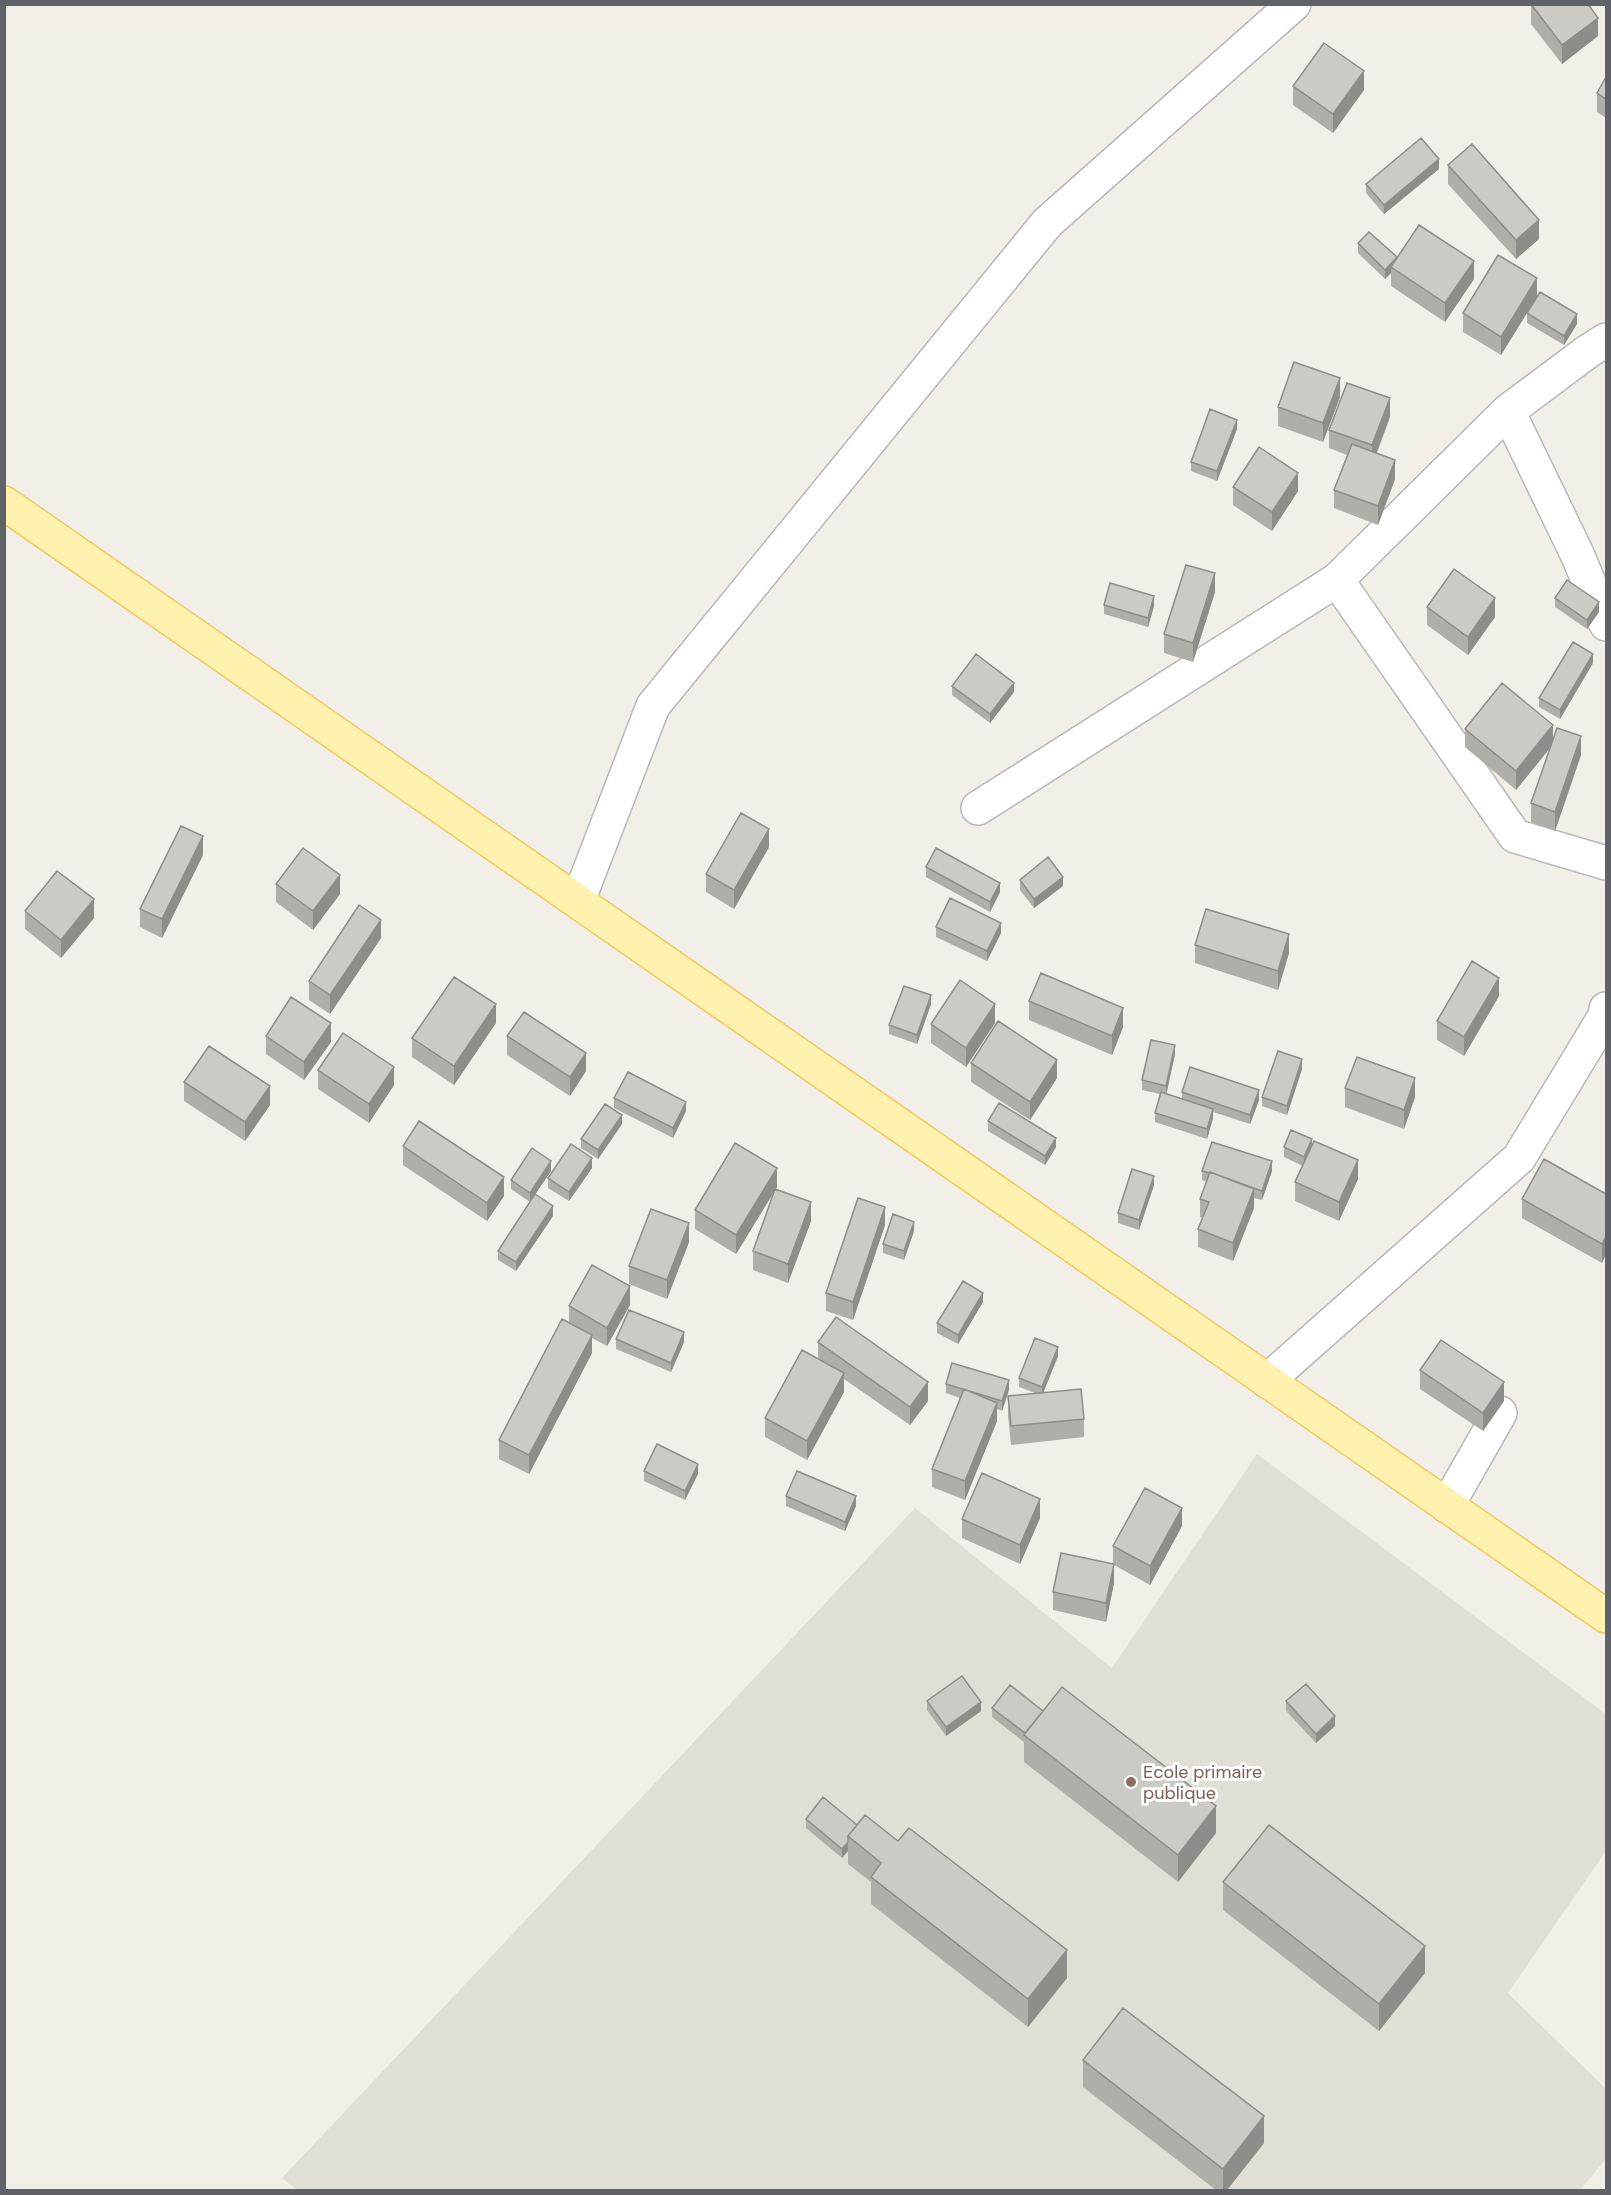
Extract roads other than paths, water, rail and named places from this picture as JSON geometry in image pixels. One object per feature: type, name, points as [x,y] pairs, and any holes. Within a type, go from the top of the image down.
[{"type":"main road","points":[[4,503],[1606,1617]]},
{"type":"street","points":[[578,902],[653,706],[1047,223],[1294,4]]},
{"type":"street","points":[[978,808],[1337,580],[1508,411],[1606,340]]},
{"type":"street","points":[[1508,411],[1578,556],[1606,624]]},
{"type":"street","points":[[1337,580],[1515,836],[1606,863]]},
{"type":"street","points":[[1267,1381],[1519,1158],[1605,1016],[1606,1009]]},
{"type":"street","points":[[1447,1506],[1500,1413]]},
{"type":"place","name":"Ecole primaire publique","points":[[1131,1782]]}]
